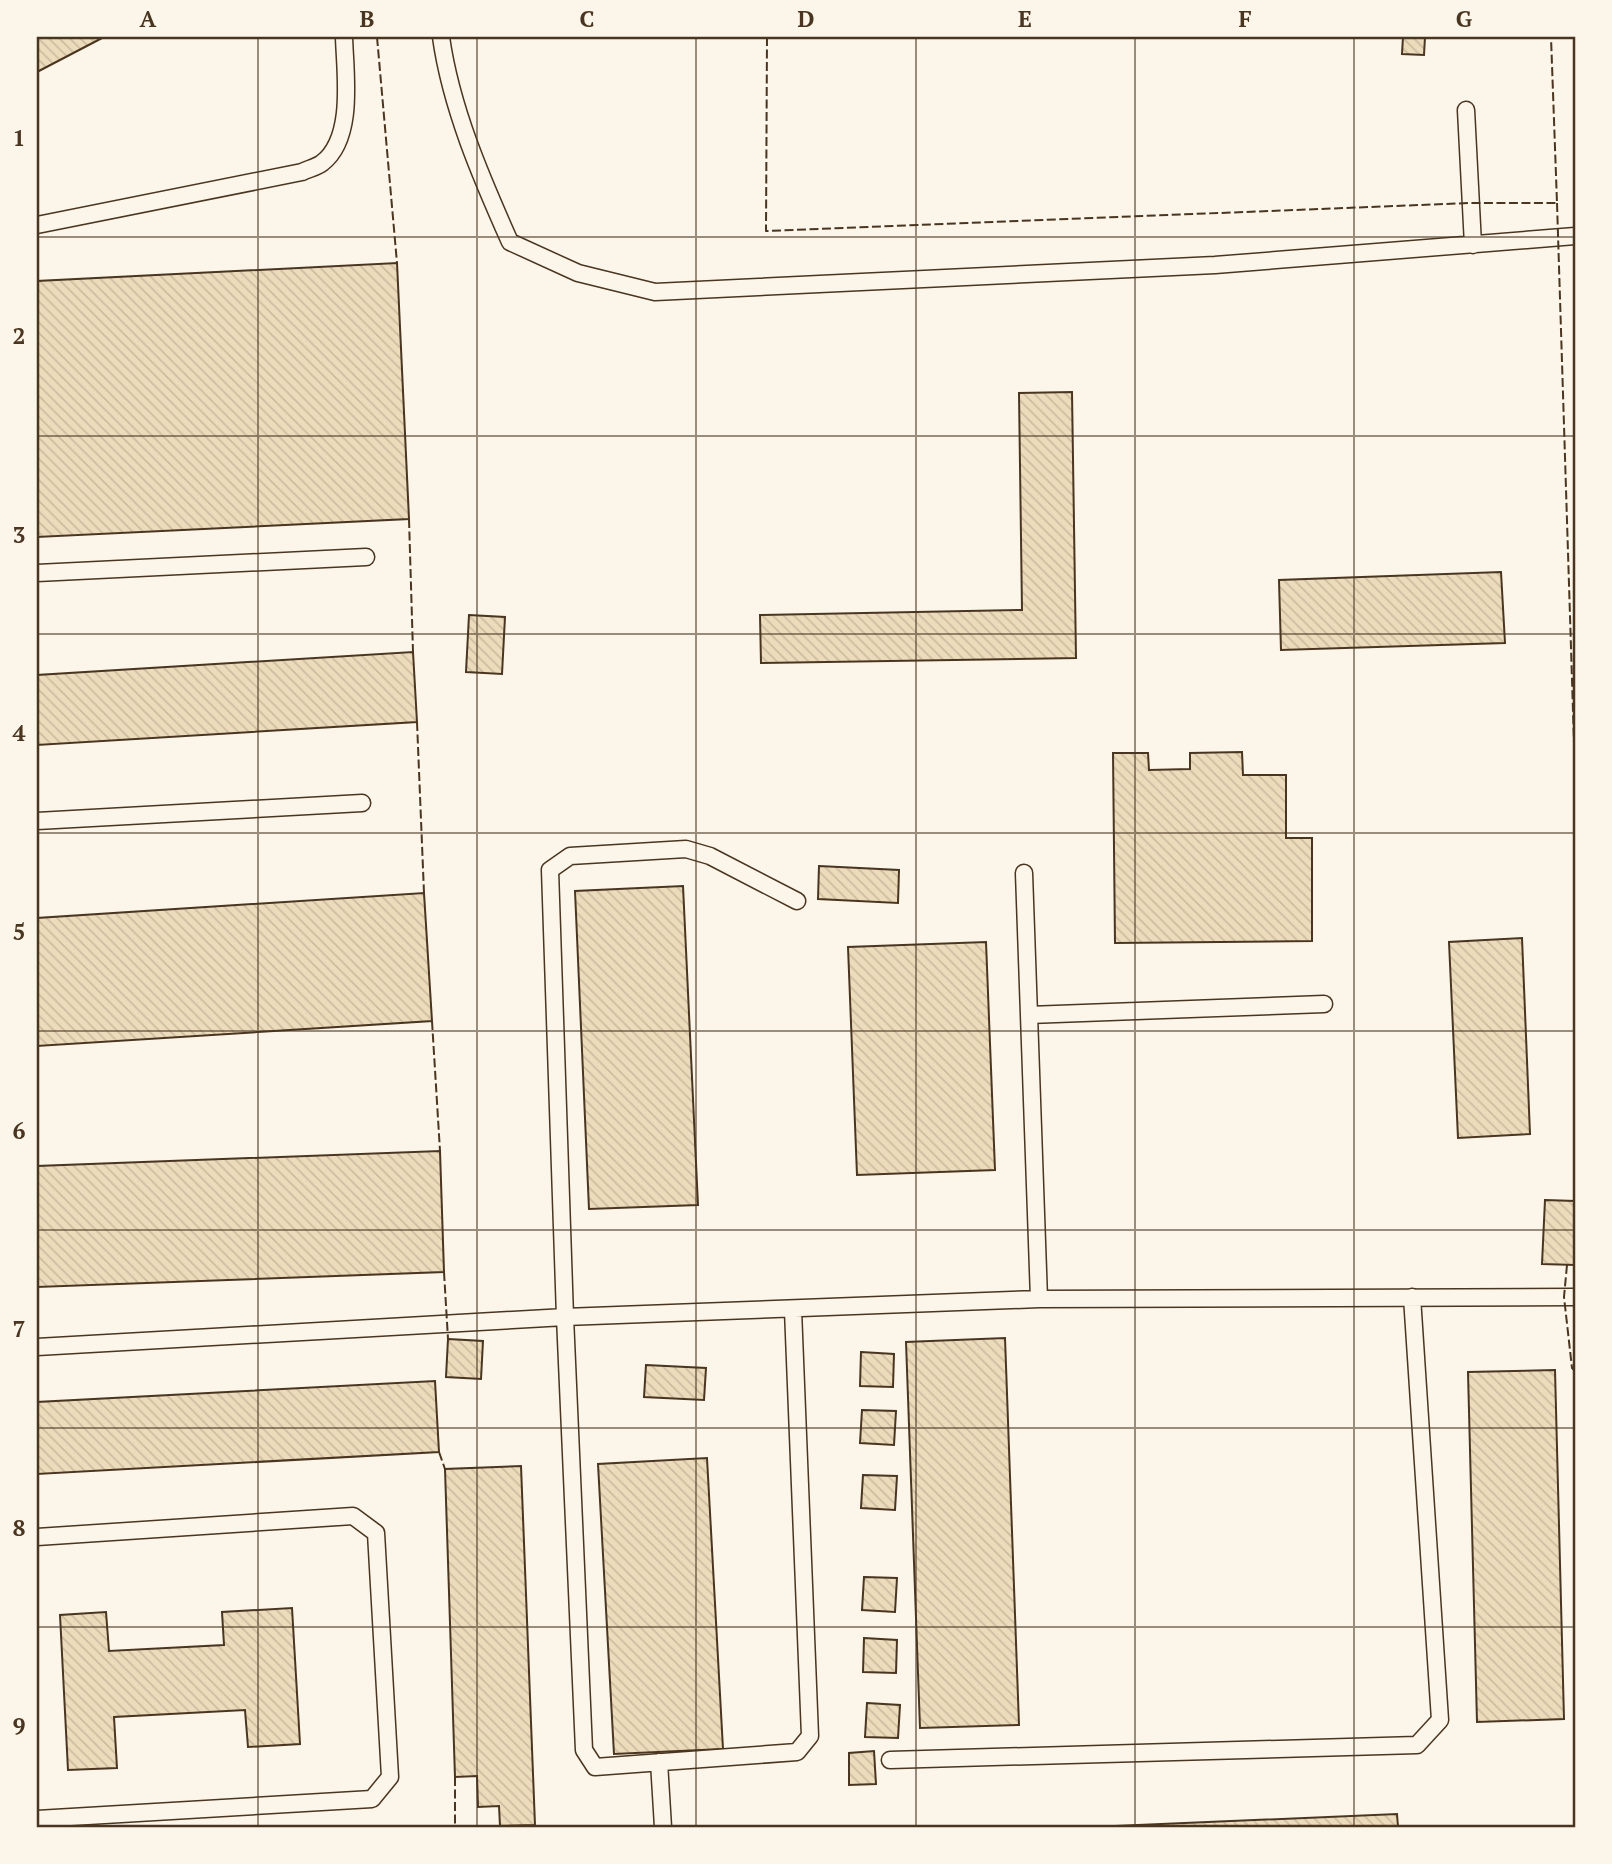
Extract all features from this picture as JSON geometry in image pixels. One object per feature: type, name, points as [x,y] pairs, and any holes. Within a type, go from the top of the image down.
[{"type":"lane","points":[[37,225],[302,172],[323,163],[338,144],[345,119],[344,37]]},
{"type":"lane","points":[[441,37],[445,67],[478,171],[510,242],[578,272],[655,292],[1214,265],[1575,236]]},
{"type":"lane","points":[[1466,110],[1474,245]]},
{"type":"lane","points":[[37,573],[366,556]]},
{"type":"lane","points":[[37,821],[362,803]]},
{"type":"lane","points":[[793,1310],[810,1736],[797,1752],[595,1767],[584,1751],[565,1317],[550,870],[570,856],[686,849],[710,856],[797,901]]},
{"type":"lane","points":[[1024,873],[1039,1299]]},
{"type":"lane","points":[[1029,1014],[1324,1004]]},
{"type":"lane","points":[[890,1760],[1417,1745],[1440,1720],[1412,1297]]},
{"type":"lane","points":[[37,1347],[565,1317],[1039,1299],[1575,1297]]},
{"type":"lane","points":[[37,1537],[354,1516],[376,1533],[390,1777],[372,1799],[37,1819]]},
{"type":"lane","points":[[659,1762],[663,1827]]},
{"type":"building","points":[[37,37],[104,37],[37,72]]},
{"type":"building","points":[[1403,37],[1425,37],[1424,55],[1402,54]]},
{"type":"building","points":[[397,263],[409,519],[37,537],[37,281]]},
{"type":"building","points":[[1072,392],[1076,658],[761,663],[760,615],[1022,610],[1019,393]]},
{"type":"building","points":[[1501,572],[1505,643],[1281,650],[1279,580]]},
{"type":"building","points":[[469,615],[505,617],[502,674],[466,672]]},
{"type":"building","points":[[413,652],[417,722],[37,745],[37,675]]},
{"type":"building","points":[[1242,752],[1243,775],[1286,775],[1286,838],[1312,838],[1312,941],[1115,943],[1113,753],[1148,753],[1149,770],[1190,769],[1190,753]]},
{"type":"building","points":[[819,866],[899,870],[898,903],[818,899]]},
{"type":"building","points":[[683,886],[698,1205],[589,1209],[575,891]]},
{"type":"building","points":[[424,893],[432,1021],[37,1046],[37,918]]},
{"type":"building","points":[[1522,938],[1530,1134],[1458,1138],[1449,942]]},
{"type":"building","points":[[986,942],[995,1170],[857,1175],[848,947]]},
{"type":"building","points":[[440,1151],[444,1272],[37,1287],[37,1166]]},
{"type":"building","points":[[1545,1200],[1575,1201],[1575,1265],[1542,1264]]},
{"type":"building","points":[[1005,1338],[1019,1725],[920,1728],[906,1342]]},
{"type":"building","points":[[448,1339],[483,1341],[481,1379],[446,1377]]},
{"type":"building","points":[[861,1352],[894,1354],[893,1387],[860,1386]]},
{"type":"building","points":[[646,1365],[706,1368],[704,1400],[644,1397]]},
{"type":"building","points":[[1555,1370],[1564,1719],[1477,1722],[1468,1372]]},
{"type":"building","points":[[435,1381],[439,1452],[37,1474],[37,1402]]},
{"type":"building","points":[[862,1410],[896,1411],[894,1445],[860,1443]]},
{"type":"building","points":[[707,1458],[723,1749],[614,1754],[598,1464]]},
{"type":"building","points":[[521,1466],[535,1825],[500,1826],[499,1806],[478,1807],[477,1776],[455,1777],[445,1469]]},
{"type":"building","points":[[863,1475],[897,1476],[895,1510],[861,1508]]},
{"type":"building","points":[[864,1577],[897,1578],[895,1612],[862,1610]]},
{"type":"building","points":[[292,1608],[300,1744],[248,1747],[245,1710],[114,1717],[117,1768],[68,1770],[60,1615],[106,1612],[109,1651],[224,1645],[222,1612]]},
{"type":"building","points":[[864,1638],[897,1640],[896,1673],[863,1672]]},
{"type":"building","points":[[867,1703],[900,1705],[898,1738],[865,1737]]},
{"type":"building","points":[[874,1751],[876,1784],[849,1785],[849,1753]]},
{"type":"building","points":[[1397,1814],[1398,1827],[1091,1827]]},
{"type":"fence","points":[[377,37],[397,263]]},
{"type":"fence","points":[[767,37],[766,231],[1470,203],[1557,203],[1551,37]]},
{"type":"fence","points":[[1557,203],[1575,775]]},
{"type":"fence","points":[[409,519],[413,652]]},
{"type":"fence","points":[[417,722],[424,893]]},
{"type":"fence","points":[[432,1021],[440,1151]]},
{"type":"fence","points":[[1567,1265],[1564,1297],[1572,1368],[1575,1371]]},
{"type":"fence","points":[[444,1272],[448,1339]]},
{"type":"fence","points":[[439,1452],[445,1469]]},
{"type":"fence","points":[[455,1777],[455,1827]]}]
